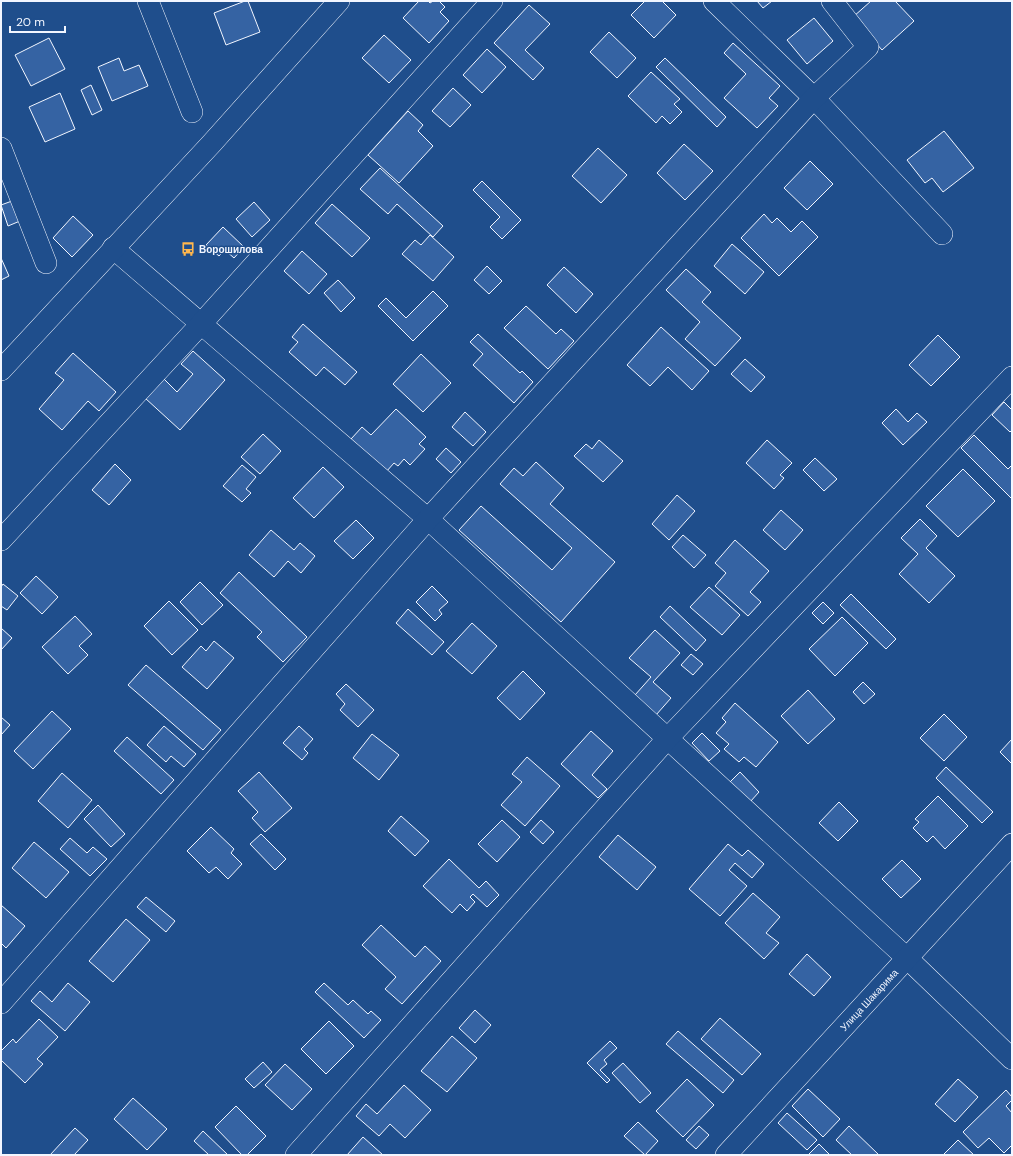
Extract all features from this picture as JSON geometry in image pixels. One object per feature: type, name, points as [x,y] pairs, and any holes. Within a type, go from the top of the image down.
[{"type":"street","points":[[148,1],[192,112]]},
{"type":"street","points":[[1,370],[212,143],[339,1]]},
{"type":"street","points":[[1,540],[201,324],[492,1]]},
{"type":"street","points":[[714,1],[814,98],[942,234]]},
{"type":"street","points":[[1,1004],[428,519],[814,98],[868,47],[832,1]]},
{"type":"street","points":[[1,148],[46,263]]},
{"type":"street","points":[[113,248],[428,519],[908,959],[1012,1059]]},
{"type":"street","points":[[296,1155],[667,739],[1012,377]]},
{"type":"street","name":"Улица Шакарима","points":[[726,1155],[908,959],[1012,844]]},
{"type":"building","points":[[248,1],[260,32],[226,45],[214,13]]},
{"type":"building","points":[[419,1],[428,1],[430,3],[433,1],[439,1],[445,7],[440,12],[449,21],[429,43],[403,18]]},
{"type":"building","points":[[645,1],[662,1],[676,15],[654,38],[631,15]]},
{"type":"building","points":[[757,1],[772,1],[763,8]]},
{"type":"building","points":[[871,1],[895,1],[914,21],[882,50],[853,17]]},
{"type":"building","points":[[529,5],[550,24],[525,50],[544,68],[533,80],[494,43]]},
{"type":"building","points":[[814,18],[833,41],[807,64],[787,40]]},
{"type":"building","points":[[609,32],[636,58],[617,78],[590,52]]},
{"type":"building","points":[[384,35],[411,60],[389,83],[362,58]]},
{"type":"building","points":[[49,38],[65,69],[31,86],[15,55]]},
{"type":"building","points":[[733,43],[780,86],[769,98],[778,106],[757,128],[724,98],[746,74],[724,53]]},
{"type":"building","points":[[487,49],[506,67],[482,93],[463,75]]},
{"type":"building","points":[[119,58],[124,71],[139,65],[148,86],[112,101],[98,67]]},
{"type":"building","points":[[665,58],[726,117],[717,127],[656,67]]},
{"type":"building","points":[[651,72],[680,99],[674,104],[682,112],[670,124],[662,116],[656,123],[628,96]]},
{"type":"building","points":[[91,85],[102,110],[92,115],[81,90]]},
{"type":"building","points":[[453,88],[471,105],[450,127],[432,111]]},
{"type":"building","points":[[60,93],[75,129],[45,142],[29,107]]},
{"type":"building","points":[[408,111],[423,125],[418,131],[433,146],[399,183],[368,155]]},
{"type":"building","points":[[944,131],[974,168],[943,192],[932,178],[925,183],[907,160]]},
{"type":"building","points":[[684,144],[713,171],[685,200],[657,173]]},
{"type":"building","points":[[598,148],[627,175],[601,203],[572,176]]},
{"type":"building","points":[[810,161],[833,184],[807,210],[784,188]]},
{"type":"building","points":[[380,168],[443,226],[433,237],[397,204],[388,214],[360,189]]},
{"type":"building","points":[[482,181],[521,220],[502,239],[490,227],[500,217],[473,190]]},
{"type":"building","points":[[12,201],[20,221],[8,226],[1,205]]},
{"type":"building","points":[[254,202],[270,220],[252,237],[236,219]]},
{"type":"building","points":[[332,204],[370,238],[352,257],[315,223]]},
{"type":"building","points":[[764,214],[772,223],[777,218],[791,232],[802,221],[818,237],[779,276],[741,238]]},
{"type":"building","points":[[73,216],[93,235],[72,257],[53,238]]},
{"type":"building","points":[[223,227],[244,247],[234,258],[225,250],[219,256],[206,245]]},
{"type":"building","points":[[430,235],[454,257],[433,281],[402,254],[415,240],[421,245]]},
{"type":"building","points":[[732,244],[764,272],[745,294],[714,266]]},
{"type":"building","points":[[302,251],[327,274],[309,294],[284,271]]},
{"type":"building","points":[[1,258],[9,276],[1,280]]},
{"type":"building","points":[[487,266],[502,281],[489,294],[474,280]]},
{"type":"building","points":[[564,267],[593,294],[576,313],[547,285]]},
{"type":"building","points":[[686,269],[711,292],[702,302],[741,338],[715,366],[685,339],[700,322],[666,290]]},
{"type":"building","points":[[338,280],[355,298],[341,312],[324,293]]},
{"type":"building","points":[[433,291],[448,306],[413,341],[378,306],[386,298],[406,318]]},
{"type":"building","points":[[526,306],[556,334],[561,329],[574,341],[548,369],[504,328]]},
{"type":"building","points":[[303,324],[357,372],[345,385],[324,367],[316,376],[289,352],[298,342],[292,337]]},
{"type":"building","points":[[661,327],[709,371],[692,390],[668,367],[650,386],[627,365]]},
{"type":"building","points":[[478,334],[520,373],[522,371],[533,382],[514,403],[473,365],[483,354],[470,342]]},
{"type":"building","points":[[938,335],[960,357],[931,386],[909,365]]},
{"type":"building","points":[[193,351],[225,380],[180,430],[145,398],[163,378],[177,392],[193,374],[181,364]]},
{"type":"building","points":[[73,353],[116,392],[99,411],[88,401],[62,430],[39,409],[64,380],[55,373]]},
{"type":"building","points":[[421,354],[451,383],[423,412],[393,384]]},
{"type":"building","points":[[745,359],[765,377],[751,392],[731,374]]},
{"type":"building","points":[[1004,402],[1012,410],[1012,430],[1010,432],[992,415]]},
{"type":"building","points":[[396,409],[426,437],[419,444],[425,449],[410,465],[404,459],[398,466],[394,463],[386,472],[351,439],[362,427],[371,435]]},
{"type":"building","points":[[896,409],[908,422],[917,413],[927,422],[903,445],[882,423]]},
{"type":"building","points":[[465,412],[486,432],[473,446],[452,427]]},
{"type":"building","points":[[263,434],[281,451],[260,474],[241,457]]},
{"type":"building","points":[[974,435],[1008,469],[1012,465],[1012,499],[961,448]]},
{"type":"building","points":[[599,440],[623,461],[603,482],[574,456],[586,444],[592,449]]},
{"type":"building","points":[[767,440],[792,463],[780,475],[784,478],[774,489],[746,463]]},
{"type":"building","points":[[446,448],[461,462],[451,473],[436,459]]},
{"type":"building","points":[[815,458],[837,479],[824,491],[803,470]]},
{"type":"building","points":[[536,462],[564,488],[550,504],[615,562],[561,622],[459,530],[481,506],[552,570],[572,548],[500,484],[514,468],[523,476]]},
{"type":"building","points":[[115,464],[131,480],[109,505],[92,490]]},
{"type":"building","points":[[242,465],[256,477],[246,489],[251,493],[242,502],[223,486]]},
{"type":"building","points":[[323,467],[344,487],[314,518],[293,498]]},
{"type":"building","points":[[963,469],[995,501],[958,537],[926,506]]},
{"type":"building","points":[[677,495],[695,511],[669,540],[652,524]]},
{"type":"building","points":[[781,510],[803,530],[785,550],[763,530]]},
{"type":"building","points":[[920,519],[937,536],[926,548],[955,576],[929,603],[899,574],[918,554],[901,538]]},
{"type":"building","points":[[356,520],[374,538],[353,559],[334,541]]},
{"type":"building","points":[[271,530],[294,550],[300,543],[315,556],[301,573],[288,561],[274,577],[249,555]]},
{"type":"building","points":[[683,535],[706,555],[694,568],[672,547]]},
{"type":"building","points":[[735,540],[769,571],[750,592],[761,602],[748,616],[715,586],[726,573],[715,563]]},
{"type":"building","points":[[239,572],[307,637],[283,662],[257,637],[262,632],[220,593]]},
{"type":"building","points":[[36,576],[58,597],[42,614],[20,593]]},
{"type":"building","points":[[200,582],[223,605],[202,625],[180,602]]},
{"type":"building","points":[[3,584],[18,596],[7,610],[1,606],[1,587]]},
{"type":"building","points":[[432,586],[448,602],[439,610],[442,614],[435,621],[416,602]]},
{"type":"building","points":[[709,587],[740,615],[722,635],[690,607]]},
{"type":"building","points":[[851,594],[896,639],[886,649],[840,605]]},
{"type":"building","points":[[169,601],[198,630],[172,655],[144,626]]},
{"type":"building","points":[[823,602],[834,613],[823,624],[812,613]]},
{"type":"building","points":[[670,606],[706,640],[696,651],[660,617]]},
{"type":"building","points":[[408,609],[444,642],[432,655],[396,623]]},
{"type":"building","points":[[75,616],[92,634],[79,646],[88,655],[68,674],[42,647]]},
{"type":"building","points":[[842,617],[868,643],[835,676],[809,649]]},
{"type":"building","points":[[472,623],[497,646],[472,674],[446,651]]},
{"type":"building","points":[[1,628],[12,638],[1,650]]},
{"type":"building","points":[[655,630],[680,653],[653,682],[671,698],[656,715],[635,695],[651,677],[629,658]]},
{"type":"building","points":[[214,641],[234,658],[207,689],[182,667],[201,646],[206,651]]},
{"type":"building","points":[[691,654],[703,664],[693,675],[681,665]]},
{"type":"building","points":[[146,665],[221,730],[203,750],[128,685]]},
{"type":"building","points":[[523,671],[545,693],[520,720],[497,698]]},
{"type":"building","points":[[863,682],[875,694],[864,704],[853,692]]},
{"type":"building","points":[[346,684],[374,710],[358,727],[340,710],[345,704],[336,694]]},
{"type":"building","points":[[808,690],[835,719],[808,744],[781,716]]},
{"type":"building","points":[[735,703],[778,742],[756,767],[744,757],[739,762],[724,749],[729,744],[716,733],[726,722],[722,718]]},
{"type":"building","points":[[52,711],[71,729],[33,769],[14,751]]},
{"type":"building","points":[[944,714],[967,737],[944,761],[920,738]]},
{"type":"building","points":[[1,717],[10,725],[1,735]]},
{"type":"building","points":[[164,726],[196,754],[184,767],[171,756],[166,762],[147,745]]},
{"type":"building","points":[[299,726],[313,739],[304,749],[308,753],[302,760],[283,743]]},
{"type":"building","points":[[591,731],[613,751],[592,775],[607,789],[598,798],[561,764]]},
{"type":"building","points":[[702,733],[720,751],[709,761],[692,743]]},
{"type":"building","points":[[372,734],[399,755],[379,780],[353,758]]},
{"type":"building","points":[[127,737],[174,780],[161,794],[114,751]]},
{"type":"building","points":[[1012,739],[1012,764],[1000,752]]},
{"type":"building","points":[[527,757],[560,786],[525,826],[501,805],[522,782],[512,774]]},
{"type":"building","points":[[946,767],[993,812],[982,823],[936,778]]},
{"type":"building","points":[[259,772],[292,808],[265,832],[252,818],[258,812],[238,791]]},
{"type":"building","points":[[740,772],[759,792],[750,802],[730,782]]},
{"type":"building","points":[[62,773],[92,800],[68,828],[38,801]]},
{"type":"building","points":[[938,796],[968,826],[945,849],[933,836],[927,842],[913,828],[919,822],[915,819]]},
{"type":"building","points":[[839,802],[858,821],[838,841],[819,823]]},
{"type":"building","points":[[98,805],[125,834],[111,847],[84,819]]},
{"type":"building","points":[[401,816],[429,841],[415,856],[388,831]]},
{"type":"building","points":[[502,820],[520,837],[497,862],[478,844]]},
{"type":"building","points":[[541,820],[554,832],[543,844],[530,832]]},
{"type":"building","points":[[211,827],[234,849],[231,853],[242,864],[228,879],[216,867],[209,873],[187,851]]},
{"type":"building","points":[[261,834],[286,859],[275,870],[250,844]]},
{"type":"building","points":[[618,835],[656,867],[637,890],[599,857]]},
{"type":"building","points":[[70,838],[87,853],[93,847],[107,859],[90,876],[60,849]]},
{"type":"building","points":[[34,842],[69,872],[46,898],[12,868]]},
{"type":"building","points":[[728,844],[742,856],[748,850],[764,864],[752,878],[735,863],[729,870],[747,886],[720,916],[689,889]]},
{"type":"building","points":[[449,859],[479,888],[486,881],[499,895],[487,907],[473,894],[470,897],[475,902],[467,911],[460,904],[452,913],[423,886]]},
{"type":"building","points":[[902,860],[921,879],[901,898],[882,879]]},
{"type":"building","points":[[753,893],[780,917],[766,933],[779,943],[764,959],[725,923]]},
{"type":"building","points":[[146,897],[175,921],[166,932],[137,907]]},
{"type":"building","points":[[1,905],[25,926],[6,948],[1,943]]},
{"type":"building","points":[[126,919],[150,940],[113,982],[89,961]]},
{"type":"building","points":[[381,925],[415,957],[425,946],[441,961],[402,1004],[385,989],[396,977],[362,945]]},
{"type":"building","points":[[807,954],[831,977],[814,996],[789,974]]},
{"type":"building","points":[[68,983],[90,1002],[65,1031],[31,1001],[40,991],[52,1002]]},
{"type":"building","points":[[324,983],[348,1005],[353,1000],[368,1014],[371,1011],[381,1020],[364,1038],[315,992]]},
{"type":"building","points":[[475,1010],[491,1025],[475,1043],[459,1028]]},
{"type":"building","points":[[720,1018],[761,1054],[742,1075],[701,1039]]},
{"type":"building","points":[[39,1019],[58,1037],[37,1059],[43,1064],[25,1083],[1,1060],[1,1051],[13,1039],[16,1043]]},
{"type":"building","points":[[329,1021],[354,1046],[326,1074],[301,1049]]},
{"type":"building","points":[[678,1031],[734,1080],[723,1093],[666,1044]]},
{"type":"building","points":[[452,1036],[477,1058],[447,1092],[421,1071]]},
{"type":"building","points":[[610,1041],[617,1048],[604,1060],[607,1064],[600,1070],[610,1080],[607,1083],[587,1063]]},
{"type":"building","points":[[263,1062],[272,1072],[254,1088],[245,1079]]},
{"type":"building","points":[[623,1063],[651,1093],[640,1103],[612,1073]]},
{"type":"building","points":[[285,1064],[312,1089],[292,1110],[265,1085]]},
{"type":"building","points":[[687,1079],[714,1105],[683,1137],[656,1111]]},
{"type":"building","points":[[958,1079],[978,1097],[955,1122],[935,1104]]},
{"type":"building","points":[[404,1085],[431,1110],[405,1138],[390,1124],[379,1136],[356,1116],[366,1104],[377,1114]]},
{"type":"building","points":[[808,1089],[840,1119],[823,1137],[792,1106]]},
{"type":"building","points":[[1006,1090],[1012,1097],[1012,1100],[1006,1106],[1012,1113],[1012,1145],[1004,1153],[989,1138],[978,1148],[963,1132]]},
{"type":"building","points":[[133,1098],[167,1129],[147,1150],[114,1119]]},
{"type":"building","points":[[236,1106],[266,1136],[247,1155],[242,1155],[215,1127]]},
{"type":"building","points":[[787,1113],[817,1140],[807,1150],[778,1123]]},
{"type":"building","points":[[638,1122],[658,1141],[645,1155],[624,1136]]},
{"type":"building","points":[[699,1126],[709,1135],[696,1149],[686,1140]]},
{"type":"building","points":[[849,1126],[879,1155],[852,1155],[836,1140]]},
{"type":"building","points":[[75,1128],[88,1140],[74,1155],[50,1155]]},
{"type":"building","points":[[203,1131],[228,1155],[209,1155],[194,1141]]},
{"type":"building","points":[[363,1137],[383,1155],[347,1155]]},
{"type":"building","points":[[958,1140],[974,1155],[943,1155]]},
{"type":"building","points":[[819,1144],[830,1155],[808,1155]]},
{"type":"place","name":"Ворошилова","points":[[188,249]]}]
